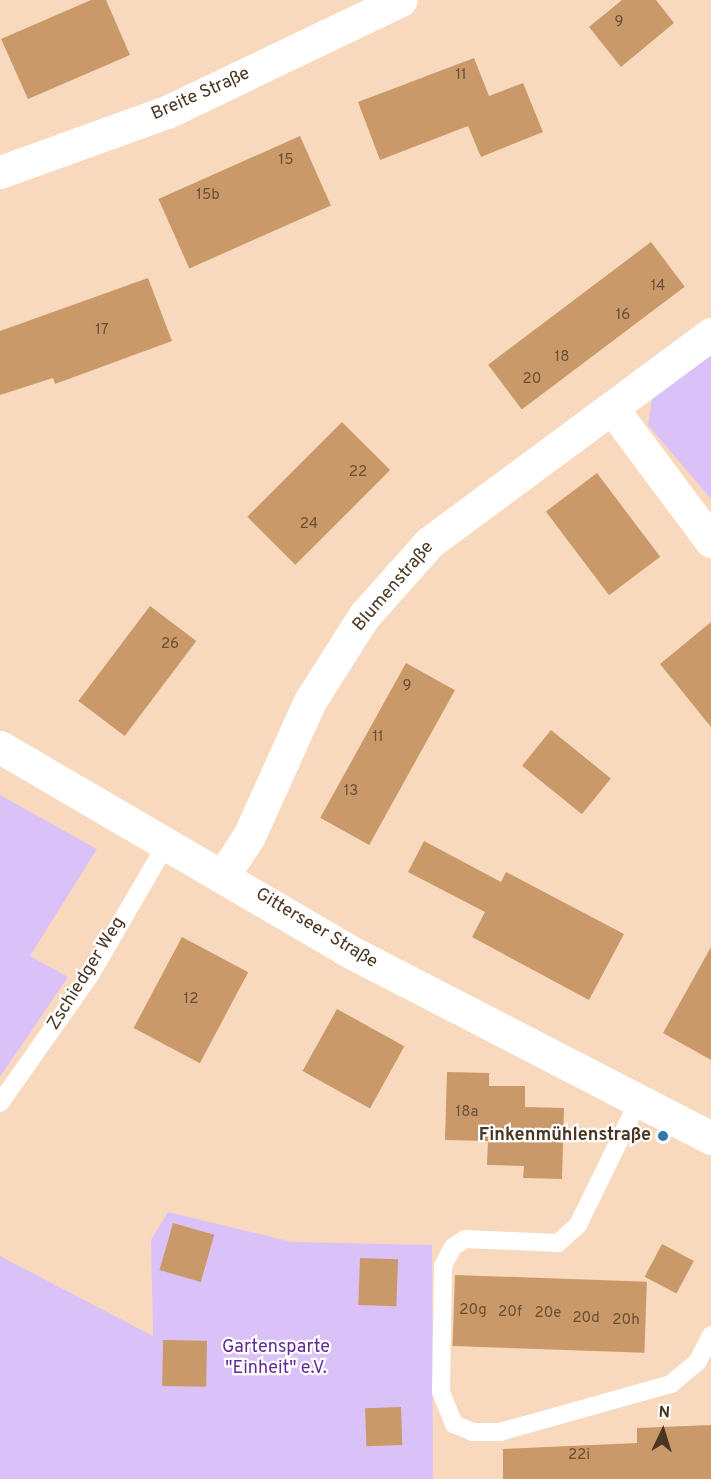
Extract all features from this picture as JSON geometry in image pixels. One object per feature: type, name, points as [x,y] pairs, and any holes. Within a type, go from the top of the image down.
[{"type":"street","name":"Breite Straße","points":[[0,172],[167,112],[398,1]]},
{"type":"street","name":"Blumenstraße","points":[[224,874],[249,836],[310,701],[364,616],[430,542],[614,411],[711,334]]},
{"type":"street","points":[[614,411],[711,541]]},
{"type":"street","name":"Gitterseer Straße","points":[[0,747],[168,841],[345,949],[711,1138]]},
{"type":"lane","name":"Zschiedger Weg","points":[[0,1103],[90,976],[168,841]]},
{"type":"lane","points":[[638,1102],[578,1225],[558,1243],[465,1239],[453,1247],[443,1266],[441,1392],[454,1424],[473,1432],[500,1432],[671,1384],[698,1360],[711,1335]]},
{"type":"green space","points":[[711,354],[711,499],[648,425],[652,399]]},
{"type":"green space","points":[[0,795],[97,849],[30,956],[68,977],[0,1077]]},
{"type":"green space","name":"Gartensparte \"Einheit\" e.V.","points":[[168,1212],[292,1242],[432,1245],[433,1479],[0,1479],[0,1256],[153,1336],[151,1240]]},
{"type":"building","points":[[91,0],[106,0],[130,55],[28,99],[1,39]]},
{"type":"building","points":[[622,0],[656,0],[674,23],[621,67],[589,27]]},
{"type":"building","points":[[474,58],[489,96],[523,83],[543,132],[481,157],[468,126],[380,160],[358,102]]},
{"type":"building","points":[[300,136],[331,205],[189,268],[158,199]]},
{"type":"building","points":[[651,242],[685,287],[522,409],[488,365]]},
{"type":"building","points":[[148,278],[172,341],[55,384],[53,378],[0,395],[0,331]]},
{"type":"building","points":[[342,422],[390,470],[295,565],[247,517]]},
{"type":"building","points":[[597,473],[660,557],[609,595],[546,512]]},
{"type":"building","points":[[150,606],[196,641],[125,736],[78,701]]},
{"type":"building","points":[[711,622],[711,727],[660,664]]},
{"type":"building","points":[[406,663],[455,690],[369,845],[320,818]]},
{"type":"building","points":[[551,730],[611,778],[582,814],[522,766]]},
{"type":"building","points":[[424,841],[501,882],[506,872],[624,934],[589,1000],[472,937],[485,912],[408,872]]},
{"type":"building","points":[[182,937],[248,972],[200,1063],[134,1028]]},
{"type":"building","points":[[711,947],[711,1060],[663,1033]]},
{"type":"building","points":[[337,1009],[404,1046],[370,1108],[303,1071]]},
{"type":"building","points":[[447,1072],[489,1073],[489,1086],[525,1086],[525,1107],[564,1108],[562,1179],[523,1178],[524,1166],[487,1165],[488,1141],[445,1140]]},
{"type":"building","points":[[173,1223],[214,1235],[201,1282],[159,1270]]},
{"type":"building","points":[[662,1244],[694,1261],[676,1294],[645,1277]]},
{"type":"building","points":[[360,1258],[398,1259],[396,1306],[358,1305]]},
{"type":"building","points":[[455,1275],[647,1282],[644,1353],[453,1346]]},
{"type":"building","points":[[163,1340],[207,1341],[206,1387],[162,1386]]},
{"type":"building","points":[[401,1407],[402,1445],[366,1446],[365,1408]]},
{"type":"building","points":[[711,1425],[711,1479],[503,1479],[503,1449],[637,1443],[637,1428]]},
{"type":"place","name":"Finkenmühlenstraße","points":[[663,1136]]}]
